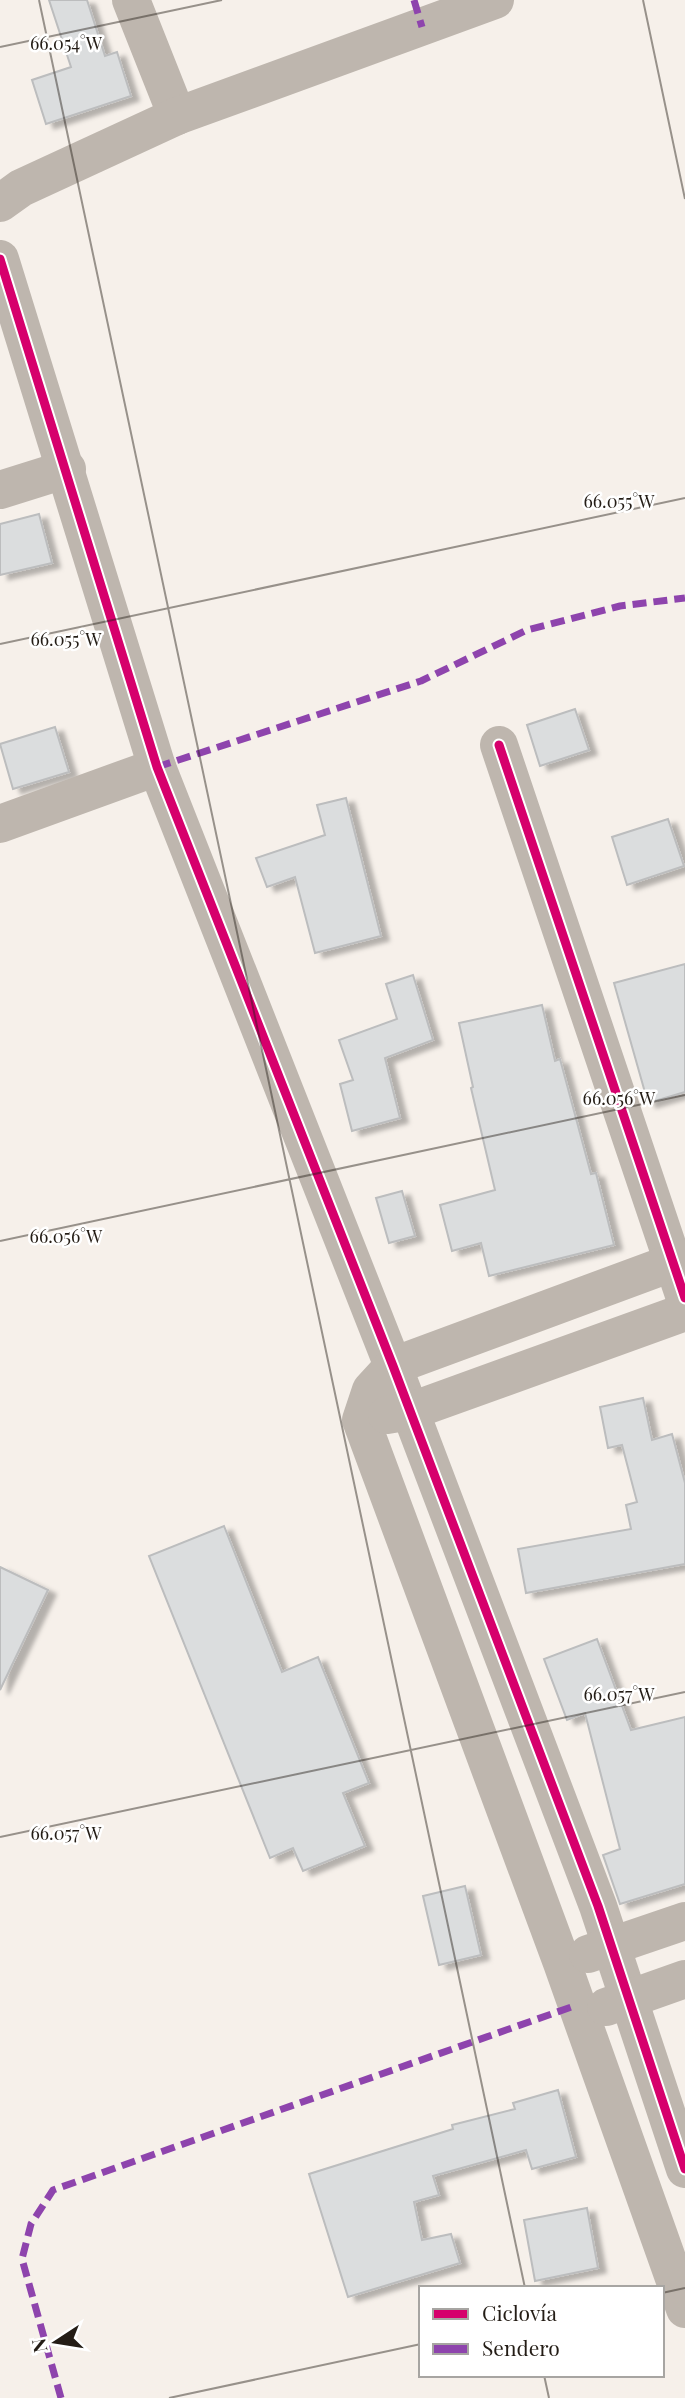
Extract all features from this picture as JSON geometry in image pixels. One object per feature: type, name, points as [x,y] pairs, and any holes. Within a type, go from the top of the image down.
[{"type":"street","points":[[131,0],[177,117]]},
{"type":"street","points":[[0,203],[21,188],[177,117],[495,0]]},
{"type":"street","points":[[0,258],[157,767],[411,1411],[598,1906],[685,2169]]},
{"type":"street","points":[[0,490],[66,469]]},
{"type":"street","points":[[499,745],[678,1260],[685,1298]]},
{"type":"street","points":[[0,824],[157,767]]},
{"type":"street","points":[[678,1260],[393,1366],[370,1390],[361,1420],[562,1963],[685,2309]]},
{"type":"street","points":[[361,1420],[411,1411],[685,1312]]},
{"type":"street","points":[[562,1963],[685,1921]]},
{"type":"street","points":[[581,2016],[685,1979]]},
{"type":"building","points":[[49,0],[87,0],[105,56],[117,52],[131,96],[46,124],[32,80],[71,67]]},
{"type":"building","points":[[39,514],[52,563],[0,575],[0,524]]},
{"type":"building","points":[[575,709],[589,750],[540,766],[527,725]]},
{"type":"building","points":[[55,727],[69,772],[13,789],[0,744]]},
{"type":"building","points":[[346,798],[381,936],[315,953],[295,877],[267,887],[256,858],[325,835],[317,805]]},
{"type":"building","points":[[668,819],[684,866],[627,885],[612,837]]},
{"type":"building","points":[[685,964],[685,1092],[648,1103],[614,983]]},
{"type":"building","points":[[413,975],[433,1040],[385,1058],[400,1118],[352,1131],[340,1084],[353,1080],[339,1040],[397,1019],[386,984]]},
{"type":"building","points":[[542,1005],[555,1061],[560,1059],[591,1174],[596,1173],[614,1245],[489,1276],[481,1243],[452,1251],[440,1205],[495,1190],[459,1023]]},
{"type":"building","points":[[402,1191],[415,1236],[389,1243],[376,1198]]},
{"type":"building","points":[[643,1398],[652,1440],[672,1434],[685,1483],[685,1564],[526,1593],[518,1549],[631,1529],[626,1505],[637,1502],[622,1445],[608,1448],[600,1407]]},
{"type":"building","points":[[224,1526],[282,1672],[318,1657],[369,1783],[343,1793],[365,1846],[303,1871],[293,1848],[270,1858],[149,1556]]},
{"type":"building","points":[[0,1567],[48,1590],[0,1690]]},
{"type":"building","points":[[597,1639],[631,1730],[685,1717],[685,1884],[620,1904],[603,1855],[620,1849],[585,1713],[567,1720],[544,1659]]},
{"type":"building","points":[[465,1886],[481,1955],[439,1965],[423,1896]]},
{"type":"building","points":[[558,2090],[576,2157],[532,2169],[526,2150],[433,2176],[439,2195],[414,2202],[422,2240],[451,2234],[460,2263],[348,2297],[309,2174],[453,2129],[452,2125],[515,2109],[513,2103]]},
{"type":"building","points":[[587,2208],[598,2268],[535,2281],[524,2220]]},
{"type":"marked path","points":[[414,0],[422,27]]},
{"type":"marked path","points":[[157,767],[421,681],[527,630],[620,606],[685,598]]},
{"type":"marked path","points":[[61,2398],[22,2259],[31,2224],[53,2190],[577,2005]]},
{"type":"cycle path","points":[[0,259],[157,767],[393,1366],[598,1906],[685,2169]]},
{"type":"cycle path","points":[[499,745],[685,1298]]}]
